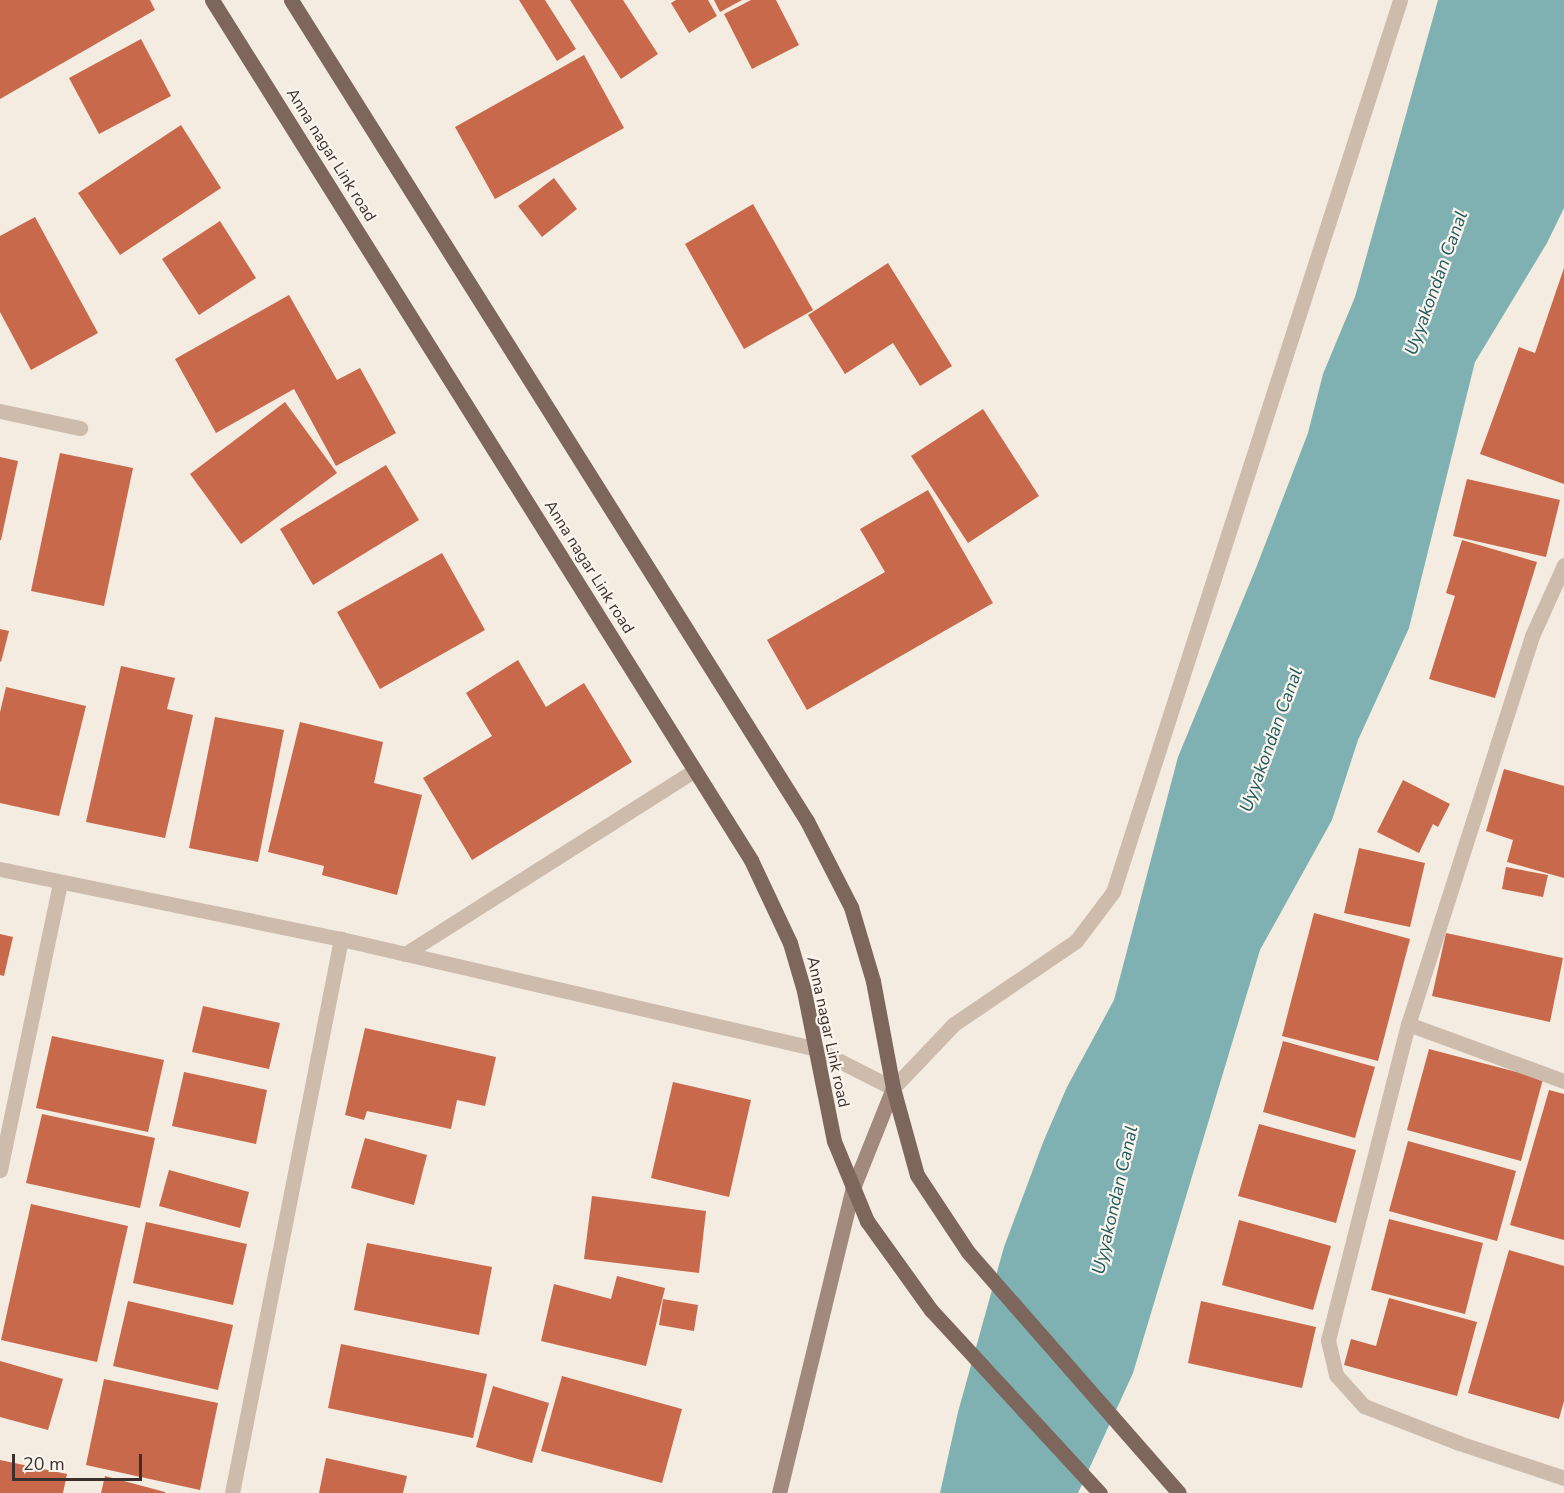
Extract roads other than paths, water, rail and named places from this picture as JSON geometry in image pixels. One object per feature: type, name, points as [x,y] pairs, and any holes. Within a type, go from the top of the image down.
[{"type":"main road","name":"Anna nagar Link road","points":[[212,0],[752,860],[790,942],[804,991],[813,1048],[834,1141],[867,1221],[931,1310],[1100,1493]]},
{"type":"main road","points":[[291,0],[807,821],[851,907],[873,981],[893,1088],[917,1175],[968,1252],[1175,1488]]},
{"type":"street","points":[[779,1493],[853,1188],[893,1088],[954,1024],[1076,941],[1113,892],[1400,0]]},
{"type":"street","points":[[0,411],[80,428]]},
{"type":"street","points":[[1564,565],[1533,636],[1408,1023],[1328,1340],[1336,1375],[1365,1406],[1459,1443],[1564,1478]]},
{"type":"street","points":[[405,954],[695,770]]},
{"type":"street","points":[[0,869],[341,939],[813,1048],[893,1088]]},
{"type":"street","points":[[0,1170],[60,882]]},
{"type":"street","points":[[232,1493],[341,939]]},
{"type":"street","points":[[1408,1023],[1564,1081]]},
{"type":"water","name":"Uyyakondan Canal","points":[[1438,0],[1564,0],[1564,208],[1547,243],[1475,362],[1409,628],[1358,740],[1332,820],[1260,950],[1133,1373],[1078,1493],[940,1493],[958,1412],[1004,1247],[1044,1140],[1067,1087],[1114,1000],[1178,757],[1256,568],[1308,433],[1323,374],[1355,297]]}]
